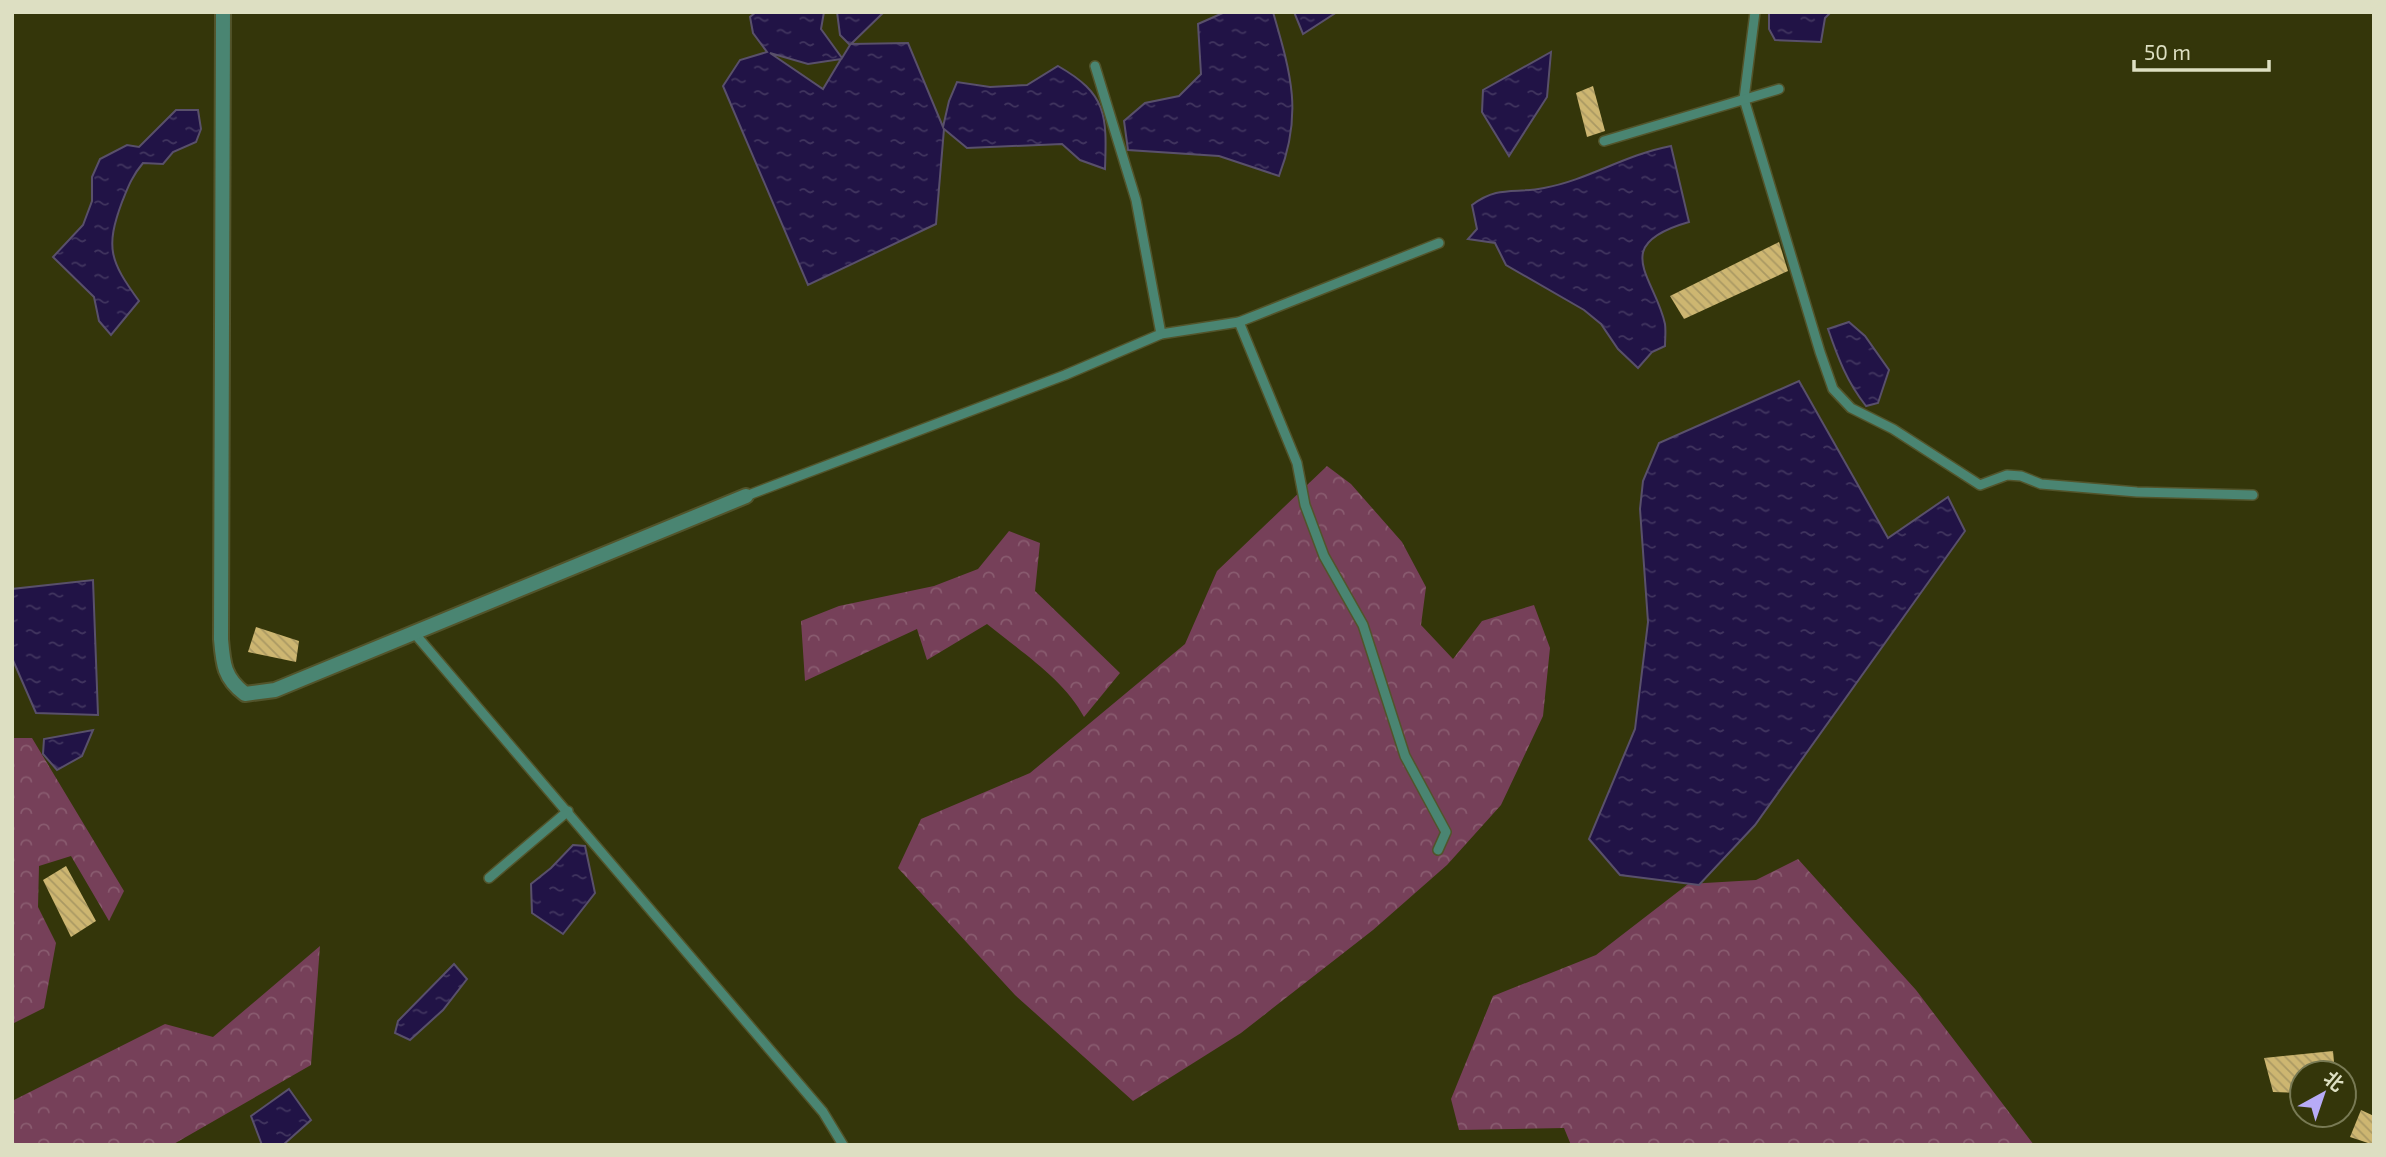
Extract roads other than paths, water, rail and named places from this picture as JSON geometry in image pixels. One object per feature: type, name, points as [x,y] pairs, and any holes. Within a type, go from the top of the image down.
[{"type":"street","points":[[223,12],[223,666],[229,682],[245,694],[275,690],[746,496]]},
{"type":"lane","points":[[1755,12],[1744,99],[1820,352],[1833,389],[1852,408],[1893,429],[1980,485],[2007,475],[2021,476],[2041,484],[2137,492],[2253,495]]},
{"type":"lane","points":[[1095,66],[1136,200],[1161,334]]},
{"type":"lane","points":[[1604,141],[1779,89]]},
{"type":"lane","points":[[746,496],[1065,375],[1161,334],[1239,322],[1438,243]]},
{"type":"lane","points":[[1239,322],[1297,463],[1305,505],[1324,556],[1363,625],[1405,756],[1446,832],[1438,850]]},
{"type":"lane","points":[[415,634],[823,1112],[843,1145]]},
{"type":"lane","points":[[489,878],[568,811]]},
{"type":"water","points":[[756,12],[824,12],[821,29],[842,58],[850,45],[840,35],[837,12],[884,12],[851,44],[908,43],[943,127],[957,82],[990,87],[1027,85],[1058,66],[1086,86],[1101,108],[1105,134],[1105,169],[1080,160],[1062,144],[967,148],[944,129],[936,224],[808,285],[723,86],[740,60],[767,52],[753,33],[750,17]],"holes":[[[770,53],[808,64],[841,59],[823,89]]]},
{"type":"water","points":[[1225,12],[1273,12],[1292,94],[1291,133],[1279,176],[1219,156],[1128,150],[1124,121],[1145,103],[1179,96],[1201,74],[1198,24]]},
{"type":"water","points":[[1294,12],[1337,12],[1303,34]]},
{"type":"water","points":[[1769,12],[1831,12],[1825,18],[1821,42],[1775,40],[1769,29]]},
{"type":"water","points":[[1551,52],[1547,97],[1509,156],[1482,112],[1483,90]]},
{"type":"water","points":[[176,110],[198,110],[201,129],[196,142],[173,152],[163,164],[143,163],[128,186],[113,231],[113,254],[122,275],[139,301],[111,335],[99,321],[94,297],[53,257],[83,225],[92,201],[92,177],[100,159],[127,145],[139,147]]},
{"type":"water","points":[[1671,146],[1689,222],[1664,231],[1650,241],[1643,252],[1643,264],[1665,324],[1665,346],[1652,352],[1638,368],[1618,349],[1601,324],[1584,310],[1506,265],[1495,243],[1468,239],[1477,229],[1472,205],[1499,192],[1533,190],[1560,184],[1638,155]]},
{"type":"water","points":[[1849,322],[1865,336],[1889,370],[1878,403],[1866,406],[1859,397],[1828,329]]},
{"type":"water","points":[[1799,381],[1888,538],[1948,497],[1965,531],[1755,825],[1699,885],[1620,875],[1589,839],[1635,729],[1648,622],[1640,509],[1643,481],[1659,443]]},
{"type":"water","points":[[93,580],[98,715],[36,713],[12,658],[12,589]]},
{"type":"water","points":[[93,730],[82,756],[57,770],[43,754],[44,739]]},
{"type":"water","points":[[573,845],[585,846],[595,893],[563,934],[532,913],[531,884]]},
{"type":"water","points":[[454,964],[467,979],[443,1010],[410,1040],[395,1033],[398,1021]]},
{"type":"water","points":[[289,1089],[311,1120],[283,1145],[262,1145],[251,1116]]}]
